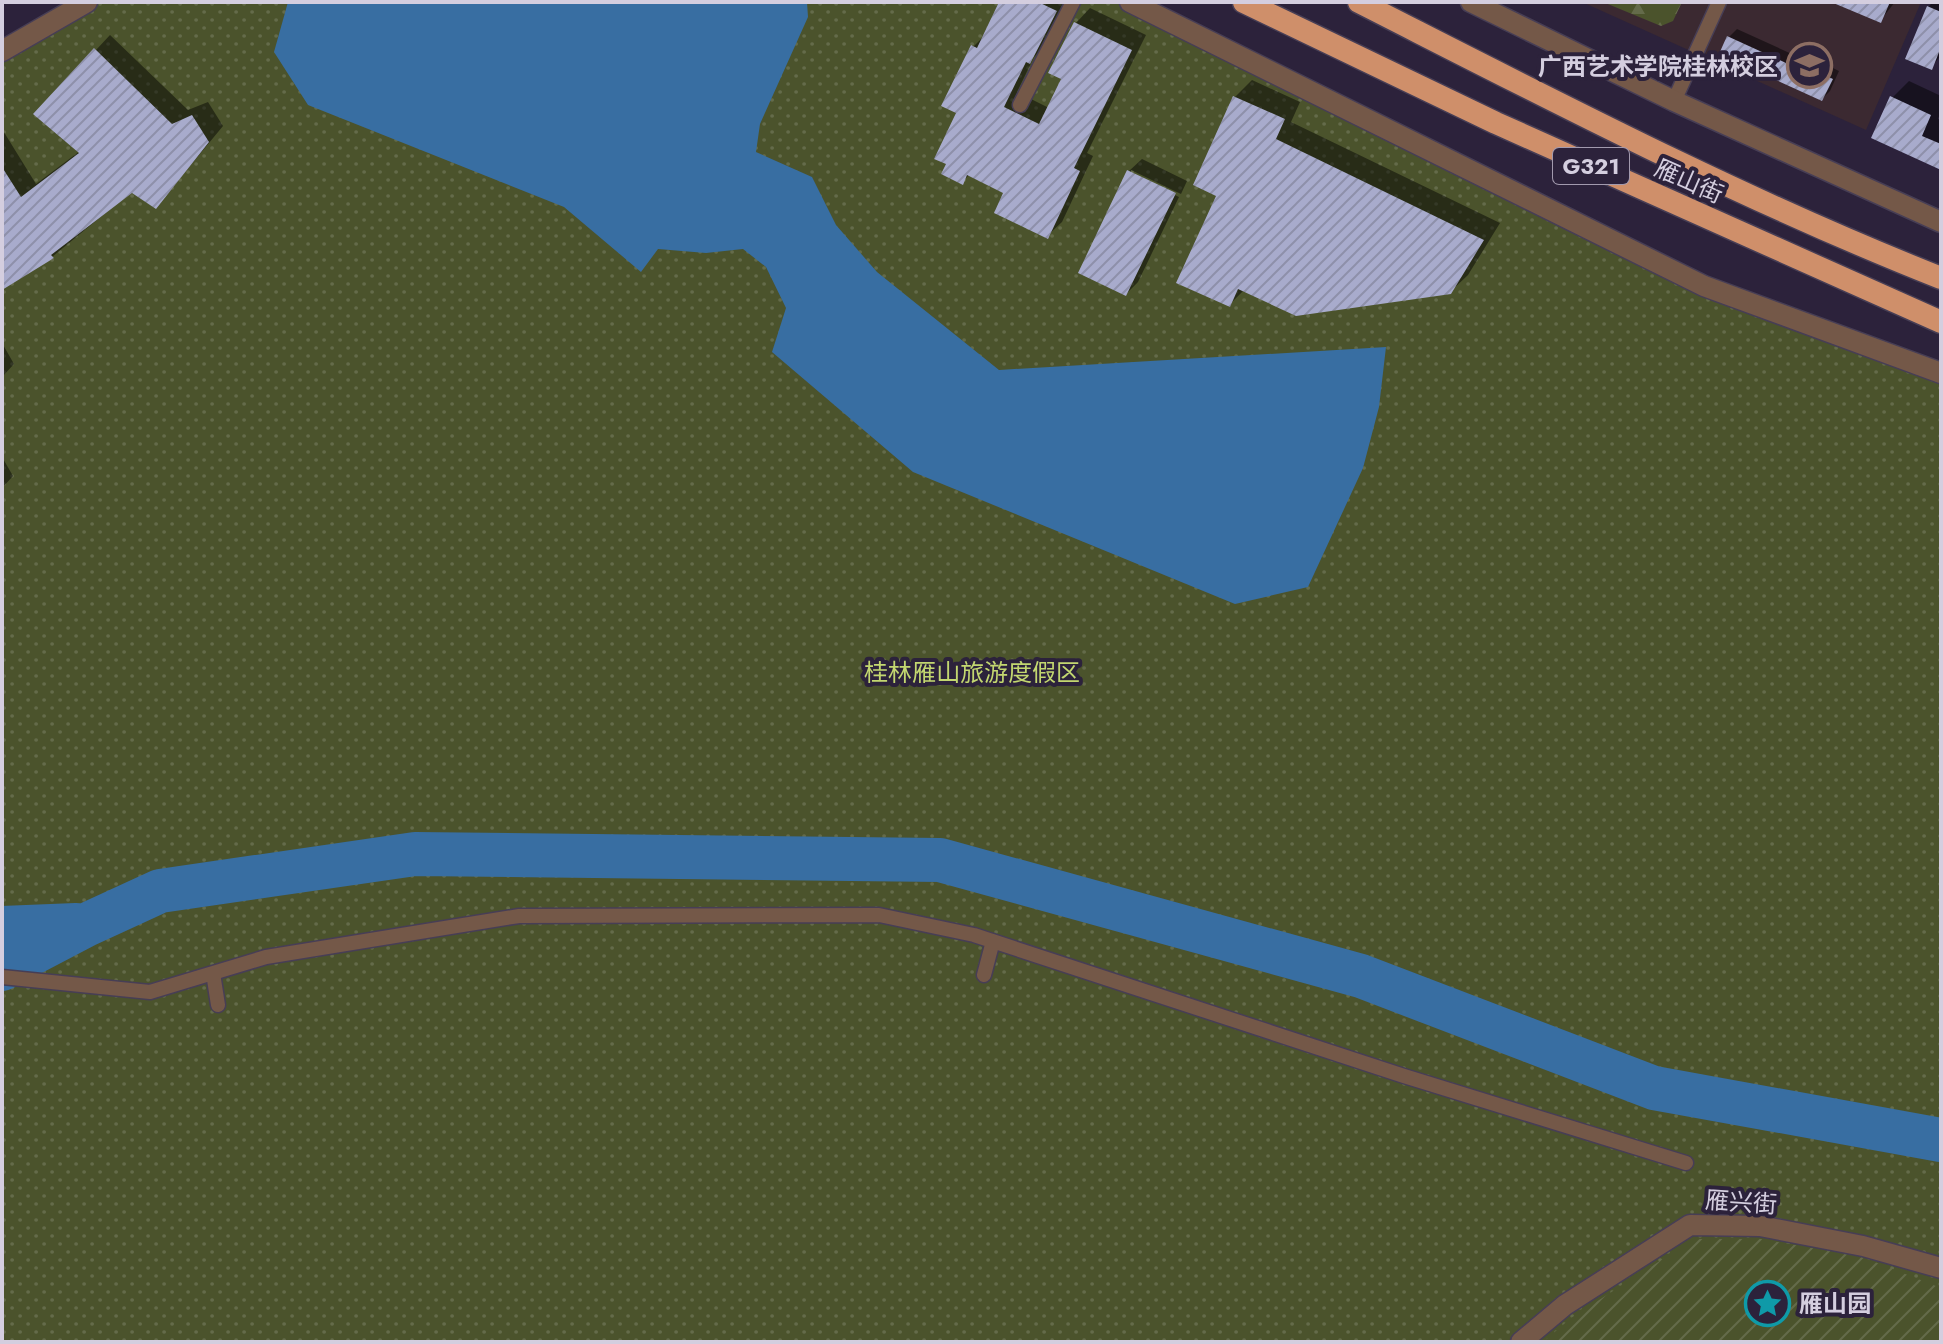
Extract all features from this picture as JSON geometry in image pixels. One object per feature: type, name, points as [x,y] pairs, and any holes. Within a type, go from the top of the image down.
[{"type":"highway","name":"雁山街","points":[[1244,2],[1496,123],[1941,322]]},
{"type":"highway","name":"雁山街","points":[[1359,2],[1648,149],[1858,245],[1941,278]]},
{"type":"street","points":[[2,51],[60,9],[87,2]]},
{"type":"street","points":[[1130,2],[1704,286],[1941,373]]},
{"type":"street","points":[[1471,2],[1674,101],[1941,222]]},
{"type":"street","name":"雁兴街","points":[[1521,1342],[1565,1305],[1690,1225],[1760,1226],[1863,1246],[1941,1268]]},
{"type":"lane","points":[[1020,105],[1073,2]]},
{"type":"lane","points":[[1674,101],[1719,2]]},
{"type":"lane","points":[[2,977],[150,992],[266,957],[519,916],[879,915],[993,941],[1404,1076],[1686,1163]]},
{"type":"lane","points":[[984,975],[993,941]]},
{"type":"lane","points":[[213,973],[218,1005]]},
{"type":"shaded area","name":"广西艺术学院桂林校区","points":[[1582,2],[1921,2],[1866,130]]},
{"type":"green space","name":"桂林雁山旅游度假区","points":[[87,2],[1130,2],[1704,286],[1941,373],[1941,1342],[2,1342],[2,51]]},
{"type":"green space","points":[[1603,2],[1682,2],[1673,21],[1661,26]]},
{"type":"green space","name":"雁山园","points":[[1694,1239],[1761,1239],[1862,1257],[1941,1288],[1941,1342],[1543,1342],[1571,1318]]},
{"type":"water","points":[[288,2],[807,2],[808,17],[760,124],[756,152],[812,177],[836,225],[877,272],[999,370],[1386,347],[1379,407],[1363,468],[1308,587],[1235,604],[913,472],[772,352],[786,308],[766,267],[743,249],[706,253],[658,249],[641,272],[564,207],[308,105],[274,52]]},
{"type":"building","points":[[999,2],[1038,2],[1057,11],[1030,64],[1026,62],[1004,107],[1039,124],[1061,79],[1048,73],[1074,22],[1132,50],[1074,168],[1080,171],[1048,239],[994,213],[1003,193],[967,175],[963,185],[941,174],[946,164],[934,159],[956,113],[941,106],[971,45],[977,48]]},
{"type":"building","points":[[1831,2],[1890,2],[1881,23]]},
{"type":"building","points":[[1927,6],[1941,12],[1941,47],[1932,70],[1905,59]]},
{"type":"building","points":[[1727,36],[1786,63],[1788,58],[1833,79],[1822,101],[1719,54]]},
{"type":"building","points":[[94,48],[172,124],[192,115],[209,142],[156,209],[132,193],[51,255],[54,258],[2,290],[2,167],[21,197],[79,153],[33,114]]},
{"type":"building","points":[[1233,96],[1285,119],[1276,139],[1484,240],[1451,294],[1296,316],[1238,289],[1230,307],[1176,283],[1216,196],[1193,185]]},
{"type":"building","points":[[1890,96],[1931,115],[1922,136],[1941,144],[1941,170],[1871,138]]},
{"type":"building","points":[[1127,170],[1176,193],[1126,296],[1078,273]]},
{"type":"waterway","points":[[2,969],[160,891],[415,854],[940,860],[1361,976],[1654,1088],[1941,1140]]},
{"type":"waterway","points":[[2,928],[76,925]]},
{"type":"place","name":"广西艺术学院桂林校区","points":[[1809,66]]},
{"type":"place","name":"雁山园","points":[[1768,1303]]}]
